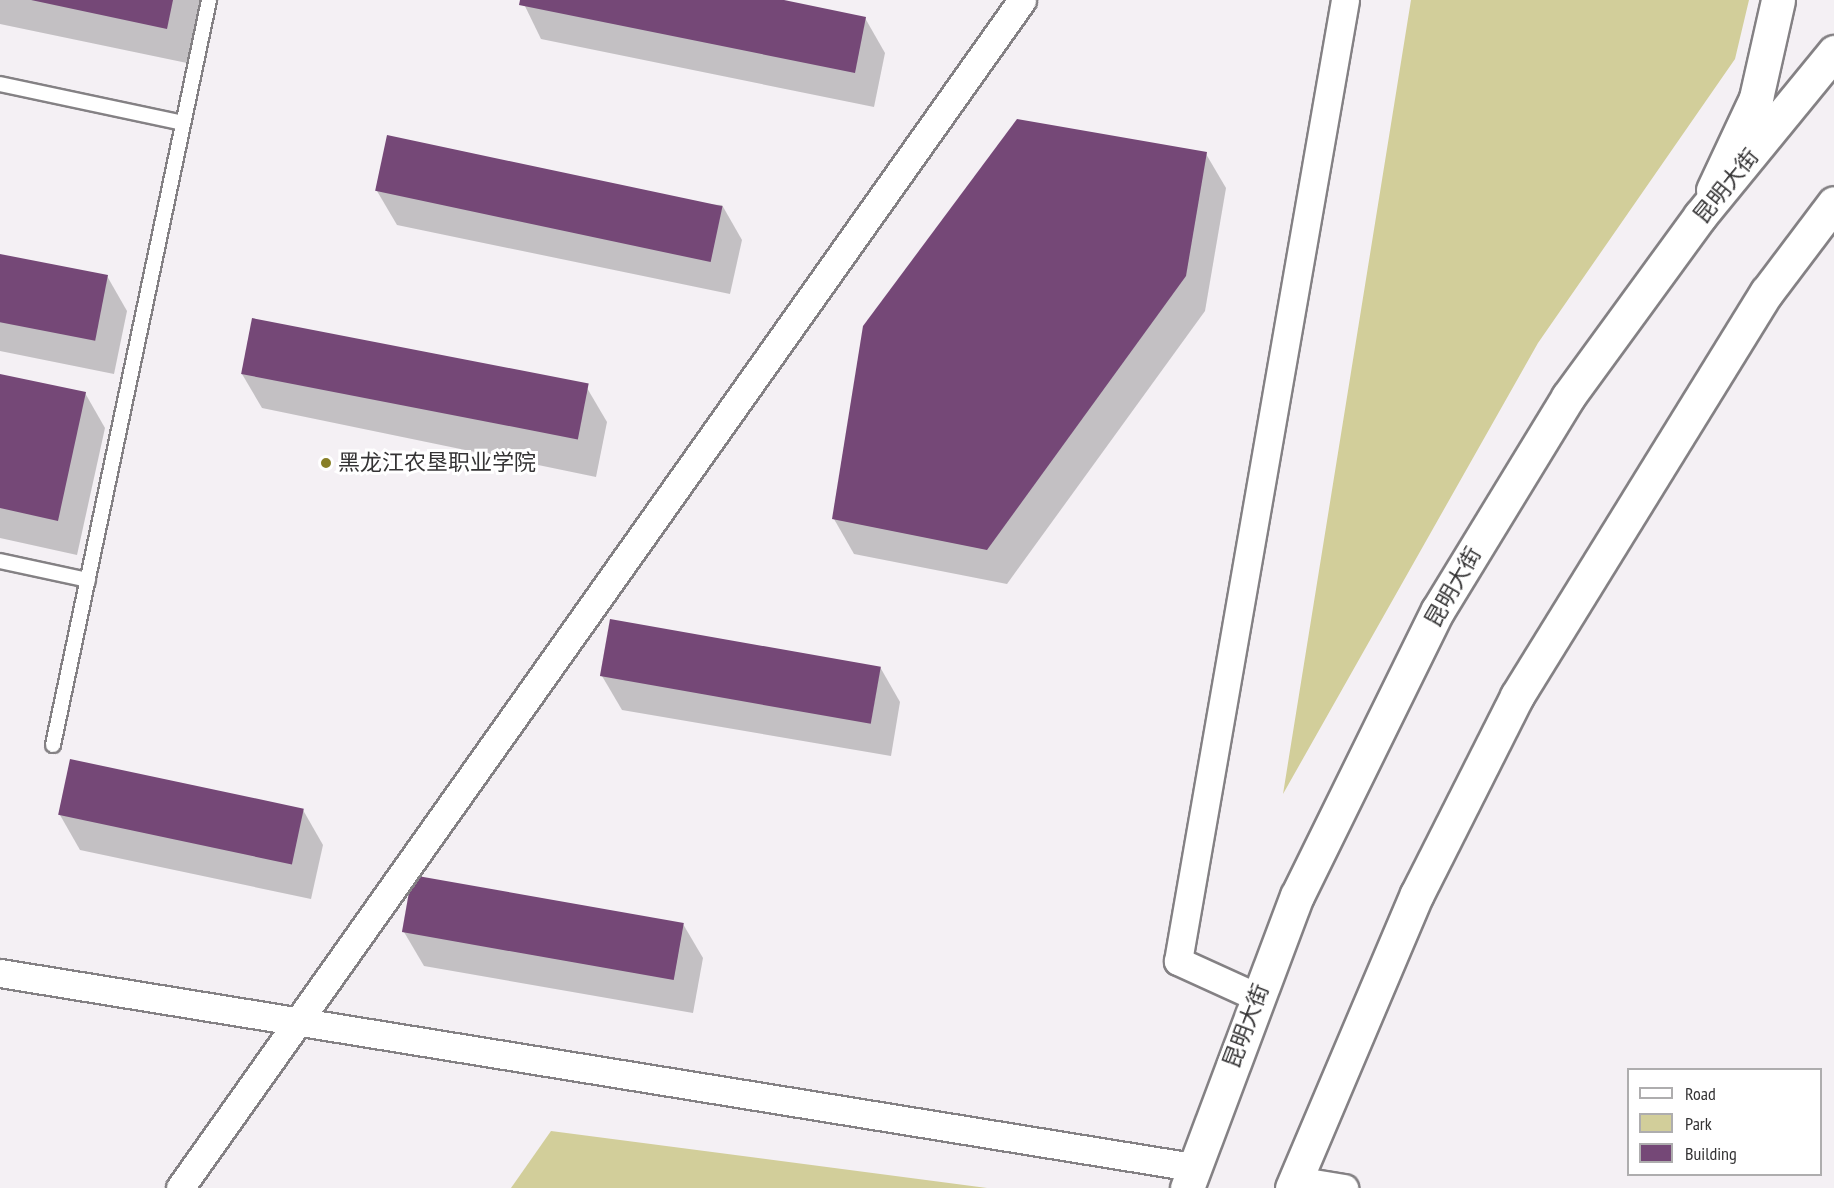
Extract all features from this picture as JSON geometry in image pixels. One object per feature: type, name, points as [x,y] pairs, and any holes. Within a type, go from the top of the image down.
[{"type":"main road","points":[[1700,216],[1756,98],[1778,0]]},
{"type":"main road","name":"昆明大街","points":[[1190,1178],[1297,896],[1438,610],[1568,397],[1700,216],[1834,52]]},
{"type":"main road","points":[[1293,1184],[1417,894],[1517,696],[1767,291],[1834,203]]},
{"type":"street","points":[[180,1188],[294,1020],[1022,0]]},
{"type":"street","points":[[1257,997],[1178,961],[1346,0]]},
{"type":"street","points":[[0,973],[294,1020],[1190,1178]]},
{"type":"street","points":[[1293,1184],[1344,1188]]},
{"type":"lane","points":[[53,745],[209,0]]},
{"type":"lane","points":[[0,84],[183,123]]},
{"type":"lane","points":[[0,561],[88,580]]},
{"type":"green space","points":[[1411,0],[1749,0],[1735,59],[1538,343],[1283,794]]},
{"type":"green space","points":[[551,1131],[987,1188],[511,1188]]},
{"type":"building","points":[[31,0],[173,0],[167,29]]},
{"type":"building","points":[[520,0],[784,0],[866,17],[855,73],[519,5]]},
{"type":"building","points":[[1017,119],[1207,152],[1186,276],[987,550],[832,519],[863,326]]},
{"type":"building","points":[[387,135],[723,206],[711,262],[375,191]]},
{"type":"building","points":[[0,254],[108,275],[95,341],[0,322]]},
{"type":"building","points":[[252,318],[589,383],[578,439],[241,374]]},
{"type":"building","points":[[0,374],[86,392],[58,521],[0,508]]},
{"type":"building","points":[[610,619],[881,667],[871,724],[600,676]]},
{"type":"building","points":[[70,759],[304,809],[292,864],[58,815]]},
{"type":"building","points":[[412,875],[684,923],[674,980],[402,932]]},
{"type":"place","name":"黑龙江农垦职业学院","points":[[326,463]]}]
